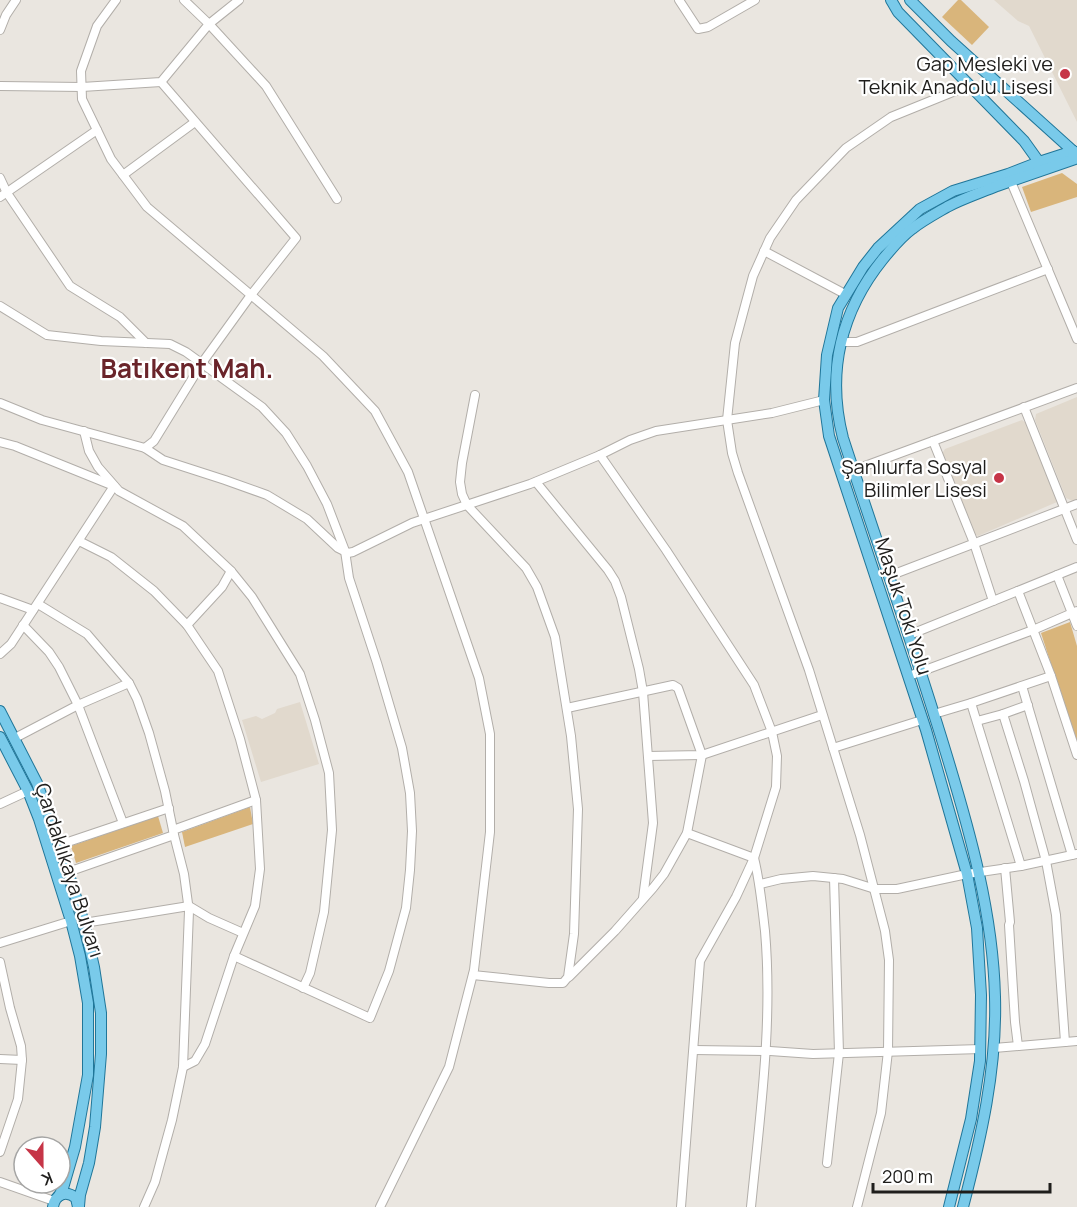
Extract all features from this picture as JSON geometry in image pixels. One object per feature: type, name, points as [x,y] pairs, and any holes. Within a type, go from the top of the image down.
[{"type":"main road","points":[[891,0],[898,12],[1024,141],[1044,165]]},
{"type":"main road","points":[[910,0],[1076,156]]},
{"type":"main road","name":"Maşuk Toki Yolu","points":[[949,1207],[971,1119],[981,1049],[981,994],[973,873],[829,436],[824,400],[826,356],[838,308],[862,267],[878,248],[920,208],[953,191],[1009,178],[1076,156]]},
{"type":"main road","points":[[963,1207],[978,1151],[994,1048],[995,997],[985,903],[973,873],[965,818],[921,671],[839,421],[836,374],[841,342],[853,306],[869,277],[892,248],[912,229],[948,207],[1009,178]]},
{"type":"main road","name":"Çardaklıkaya Bulvarı","points":[[0,711],[38,783],[84,923],[94,967],[101,1013],[101,1054],[95,1127],[79,1207]]},
{"type":"main road","name":"Çardaklıkaya Bulvarı","points":[[0,737],[28,791],[39,819],[71,921],[88,1003],[88,1075],[75,1147],[63,1188],[56,1201]]},
{"type":"main road","points":[[56,1201],[65,1194],[73,1196],[79,1207]]},
{"type":"street","points":[[0,30],[16,0]]},
{"type":"street","points":[[117,0],[97,26],[81,71],[82,99],[111,159],[147,207],[323,356],[375,411],[408,472],[479,678],[490,734],[490,832],[473,975],[448,1067],[380,1207]]},
{"type":"street","points":[[184,0],[266,86],[337,199]]},
{"type":"street","points":[[0,86],[82,87],[161,82],[209,24],[238,0]]},
{"type":"street","points":[[679,0],[698,29],[708,27],[755,0]]},
{"type":"street","points":[[145,448],[154,441],[202,363],[296,238],[161,82]]},
{"type":"street","points":[[857,1207],[881,1113],[888,1051],[889,960],[885,931],[860,835],[809,670],[738,473],[732,453],[727,420],[735,343],[753,276],[770,238],[796,200],[846,148],[891,117],[970,85]]},
{"type":"street","points":[[123,175],[195,122]]},
{"type":"street","points":[[3,195],[97,130]]},
{"type":"street","points":[[0,178],[3,195],[70,286],[120,317],[146,343]]},
{"type":"street","points":[[1009,178],[1077,339]]},
{"type":"street","points":[[764,251],[845,294]]},
{"type":"street","points":[[841,342],[857,342],[1048,269]]},
{"type":"street","points":[[0,306],[47,335],[101,341],[170,344],[202,363],[262,407],[286,433],[327,504],[345,551],[349,578],[402,748],[410,794],[412,831],[410,870],[405,908],[389,972],[370,1018],[234,956]]},
{"type":"street","points":[[854,470],[1077,388]]},
{"type":"street","points":[[476,395],[459,482],[462,494],[467,505],[526,568],[537,587],[555,637],[567,708],[578,808],[574,934],[568,977]]},
{"type":"street","points":[[0,403],[42,420],[145,448],[163,460],[267,495],[301,515],[332,543],[345,551],[353,552],[424,518],[536,482],[630,440],[656,431],[772,413],[824,400]]},
{"type":"street","points":[[1024,407],[1077,540]]},
{"type":"street","points":[[84,431],[88,451],[98,467],[119,491],[183,526],[231,571],[252,597],[300,674],[329,773],[332,830],[324,912],[310,973],[303,988]]},
{"type":"street","points":[[933,441],[974,543],[993,601]]},
{"type":"street","points":[[0,442],[114,486]]},
{"type":"street","points":[[600,455],[666,550],[754,685],[772,732],[777,756],[776,787],[754,858],[736,897],[700,961],[681,1207]]},
{"type":"street","points":[[536,482],[608,570],[621,597],[639,669],[653,822],[643,898]]},
{"type":"street","points":[[0,654],[11,644],[114,486]]},
{"type":"street","points":[[889,576],[1077,504]]},
{"type":"street","points":[[79,541],[111,557],[154,591],[187,625],[218,671],[240,739],[256,800],[260,869],[255,906],[234,956],[205,1044],[195,1061],[183,1067]]},
{"type":"street","points":[[909,635],[1077,567]]},
{"type":"street","points":[[187,625],[222,587],[231,571]]},
{"type":"street","points":[[1057,575],[1075,612],[1077,626]]},
{"type":"street","points":[[1018,591],[1051,676],[1077,755]]},
{"type":"street","points":[[0,598],[36,607],[87,634],[129,683],[149,733],[169,808],[189,906],[183,1067],[172,1120],[155,1182],[144,1207]]},
{"type":"street","points":[[909,676],[1034,630],[1075,612]]},
{"type":"street","points":[[23,625],[49,652],[59,667],[78,705],[123,823]]},
{"type":"street","points":[[934,714],[1051,676]]},
{"type":"street","points":[[15,738],[78,705],[129,683]]},
{"type":"street","points":[[473,975],[563,983],[615,931],[664,874],[687,833],[702,754],[678,688],[673,686],[567,708]]},
{"type":"street","points":[[760,884],[781,879],[813,876],[843,879],[875,889],[897,889],[1075,855],[1022,686]]},
{"type":"street","points":[[971,703],[1021,866]]},
{"type":"street","points":[[977,722],[1028,705]]},
{"type":"street","points":[[1003,714],[1046,861],[1056,915],[1065,1042]]},
{"type":"street","points":[[648,756],[702,754],[822,715]]},
{"type":"street","points":[[832,748],[922,720]]},
{"type":"street","points":[[0,804],[28,791]]},
{"type":"street","points":[[68,872],[256,800]]},
{"type":"street","points":[[59,845],[169,808]]},
{"type":"street","points":[[687,833],[754,858]]},
{"type":"street","points":[[751,1207],[767,1051],[768,963],[760,884],[754,858]]},
{"type":"street","points":[[1005,868],[1018,1046]]},
{"type":"street","points":[[827,1163],[839,1053],[834,878]]},
{"type":"street","points":[[84,923],[189,906],[243,933]]},
{"type":"street","points":[[0,943],[71,921]]},
{"type":"street","points":[[0,962],[21,1046],[22,1060],[18,1098],[0,1152]]},
{"type":"street","points":[[994,1048],[1077,1041]]},
{"type":"street","points":[[694,1050],[813,1054],[981,1049]]},
{"type":"street","points":[[0,1059],[22,1060]]},
{"type":"street","points":[[0,1182],[56,1201]]},
{"type":"shaded area","points":[[958,0],[961,0],[989,27],[972,45],[942,17]]},
{"type":"shaded area","name":"Gap Mesleki ve Teknik Anadolu Lisesi","points":[[994,0],[1077,0],[1077,122],[1029,26],[1018,21]]},
{"type":"shaded area","points":[[1062,173],[1077,184],[1077,197],[1031,212],[1022,187]]},
{"type":"shaded area","points":[[1077,397],[1077,499],[1073,501],[1066,498],[1035,420],[1036,414]]},
{"type":"shaded area","name":"Şanlıurfa Sosyal Bilimler Lisesi","points":[[1022,420],[1026,423],[1057,502],[978,536],[972,532],[941,455],[945,449]]},
{"type":"shaded area","points":[[1070,622],[1077,646],[1077,745],[1041,633]]},
{"type":"shaded area","points":[[300,702],[319,764],[261,782],[242,720],[256,716],[262,719],[275,713],[277,709]]},
{"type":"shaded area","points":[[250,807],[253,824],[185,847],[182,832]]},
{"type":"shaded area","points":[[158,816],[163,833],[76,863],[71,846]]},
{"type":"place","name":"Gap Mesleki ve Teknik Anadolu Lisesi","points":[[1065,74]]},
{"type":"place","name":"Şanlıurfa Sosyal Bilimler Lisesi","points":[[999,478]]},
{"type":"district","name":"Batıkent Mah.","points":[[187,368]]}]
